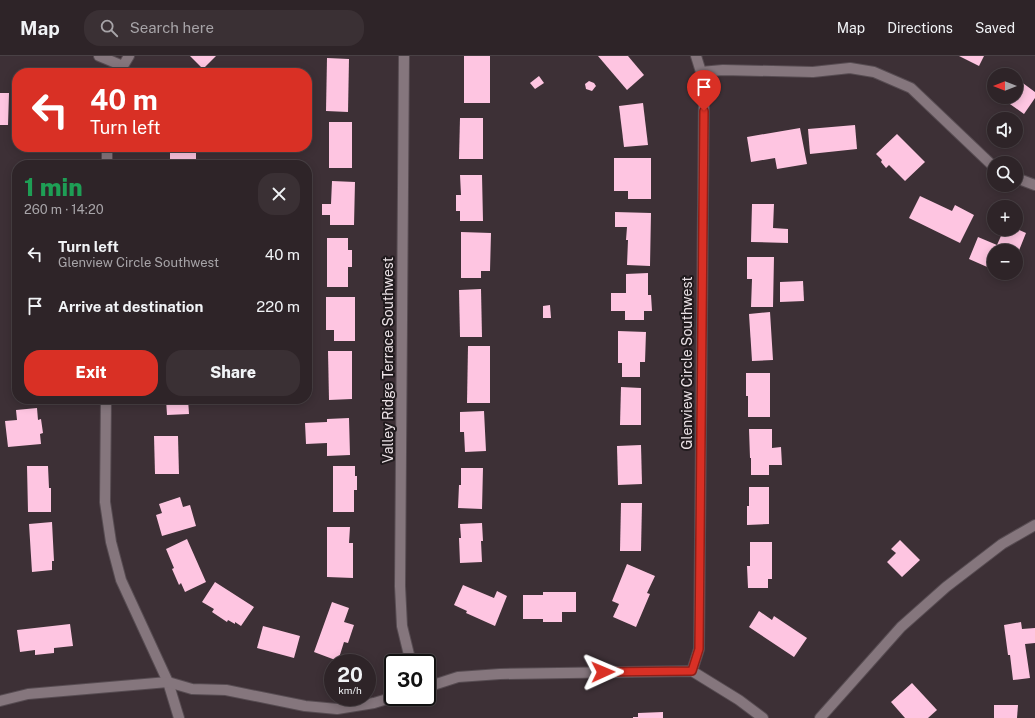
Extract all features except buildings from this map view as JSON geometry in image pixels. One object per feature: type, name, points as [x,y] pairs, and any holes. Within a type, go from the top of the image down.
[{"type":"street","points":[[99,56],[120,68]]},
{"type":"street","points":[[123,68],[129,56]]},
{"type":"street","name":"Valley Ridge Terrace Southwest","points":[[404,56],[400,586],[402,626],[409,654]]},
{"type":"street","name":"Glenview Circle Southwest","points":[[692,671],[699,649],[704,95],[702,72],[696,56]]},
{"type":"street","points":[[702,72],[723,70],[813,72],[850,68],[874,72],[911,88],[987,160]]},
{"type":"street","points":[[1023,181],[1035,185]]},
{"type":"street","points":[[106,404],[106,502],[111,542],[121,580],[168,682],[179,718]]},
{"type":"street","points":[[820,718],[901,627],[946,587],[1002,544],[1035,525]]},
{"type":"street","points":[[436,684],[458,677],[500,674],[692,671],[739,700],[763,718]]},
{"type":"street","points":[[0,701],[28,694],[168,682],[192,689],[226,690],[305,706],[337,709],[384,700]]},
{"type":"route","points":[[603,672],[692,671],[699,649],[704,111]]}]
